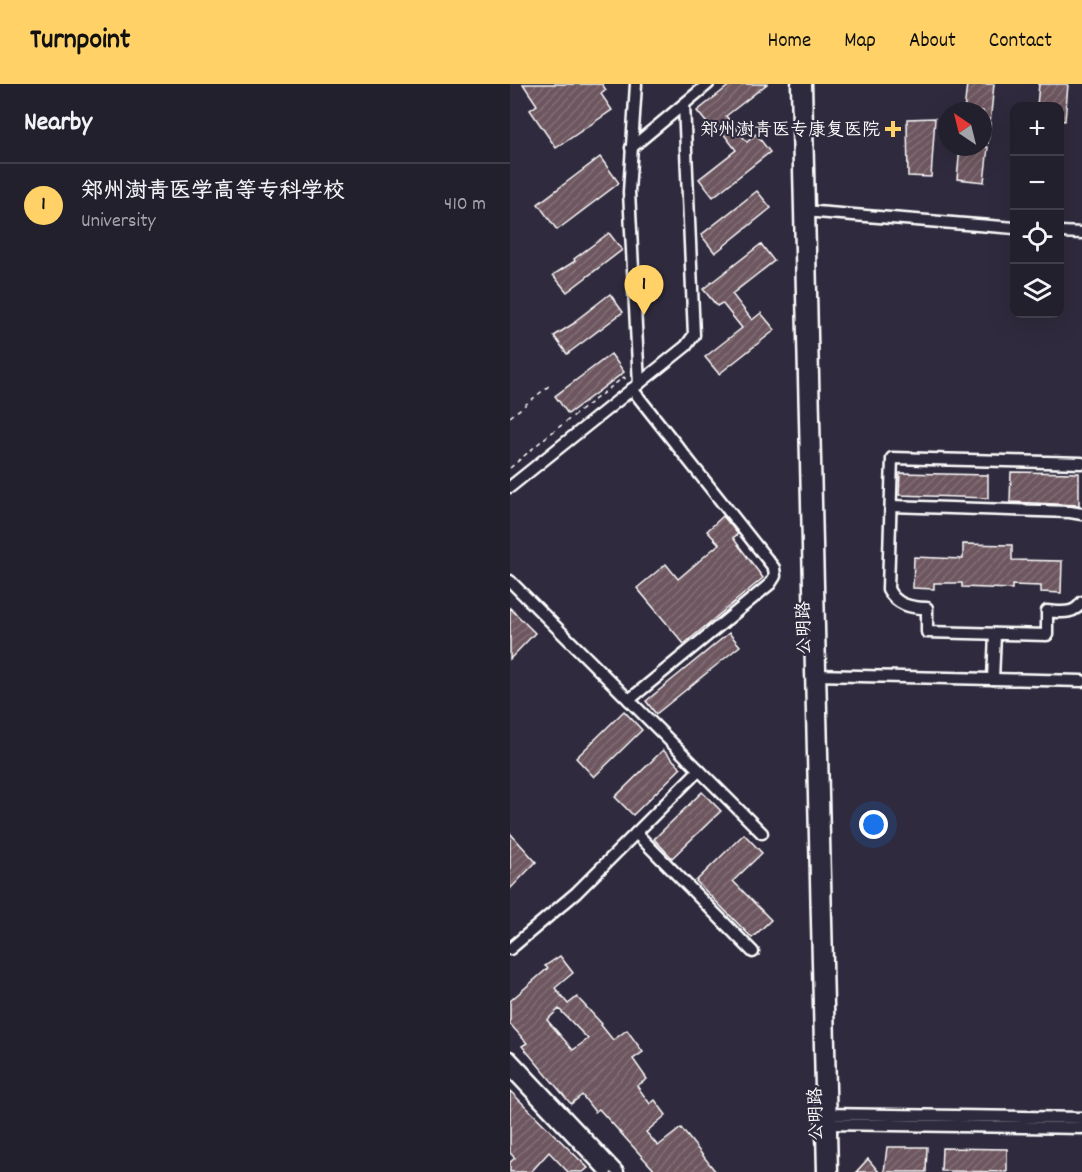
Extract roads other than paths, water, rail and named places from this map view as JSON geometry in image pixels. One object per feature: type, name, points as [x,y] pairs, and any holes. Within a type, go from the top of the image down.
[{"type":"street","points":[[629,700],[770,584],[775,576],[774,568],[636,387],[629,192],[636,84]]},
{"type":"street","points":[[632,148],[708,84]]},
{"type":"street","name":"公明路","points":[[797,84],[805,211]]},
{"type":"street","name":"公明路","points":[[806,84],[805,211],[816,675],[827,1119],[832,1172]]},
{"type":"street","points":[[510,487],[686,346],[694,335],[684,104]]},
{"type":"street","points":[[805,211],[1010,228]]},
{"type":"street","points":[[1064,232],[1082,233]]},
{"type":"street","points":[[1082,463],[892,458],[888,589],[900,603],[912,608],[927,608],[927,632],[1047,635],[1047,612],[1071,612],[1082,602]]},
{"type":"street","points":[[891,506],[1082,514]]},
{"type":"street","points":[[510,581],[762,833]]},
{"type":"street","points":[[993,679],[995,634]]},
{"type":"street","points":[[816,675],[1082,681]]},
{"type":"street","points":[[510,949],[576,893],[699,770]]},
{"type":"street","points":[[636,833],[753,952]]},
{"type":"street","points":[[510,1058],[618,1172]]},
{"type":"street","points":[[510,1070],[606,1172]]},
{"type":"street","points":[[827,1119],[1082,1118]]},
{"type":"street","points":[[827,1119],[1082,1128]]},
{"type":"street","name":"公明路","points":[[823,1172],[827,1119]]},
{"type":"place","name":"郑州澍青医专康复医院","points":[[893,129]]},
{"type":"place","name":"郑州澍青医学高等专科学校","points":[[644,315]]}]
